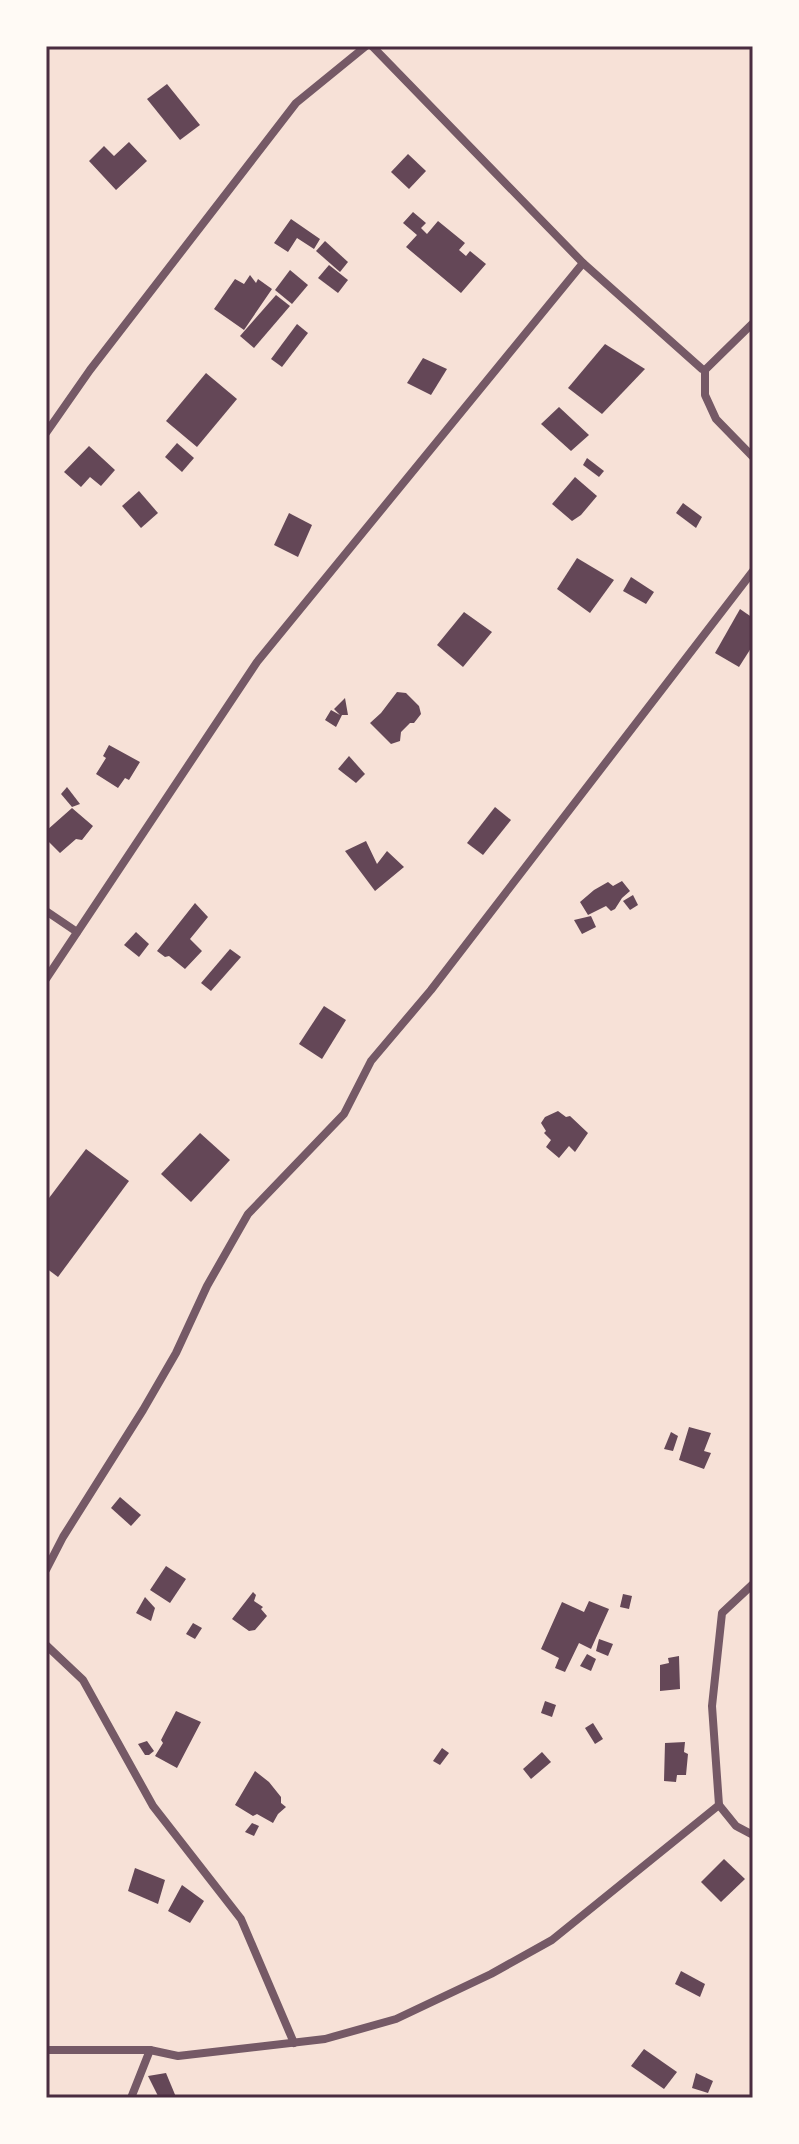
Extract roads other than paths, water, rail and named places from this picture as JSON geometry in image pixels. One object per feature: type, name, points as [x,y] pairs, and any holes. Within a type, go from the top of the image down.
[{"type":"street","points":[[46,433],[90,370],[296,103],[369,46],[583,263],[705,370]]},
{"type":"street","points":[[46,979],[257,662],[583,263]]},
{"type":"street","points":[[753,323],[705,370],[705,395],[716,419],[753,457]]},
{"type":"street","points":[[46,1570],[176,1353],[207,1286],[248,1214],[344,1114],[371,1061],[431,990],[753,571]]},
{"type":"street","points":[[46,911],[77,932]]},
{"type":"street","points":[[753,1584],[722,1613],[712,1706],[719,1805],[736,1826],[753,1835]]},
{"type":"street","points":[[46,1645],[83,1680],[153,1806],[241,1919],[294,2043]]},
{"type":"street","points":[[46,2050],[150,2050],[178,2056],[325,2039],[396,2019],[491,1974],[552,1940],[719,1805]]},
{"type":"street","points":[[131,2098],[150,2050]]}]
